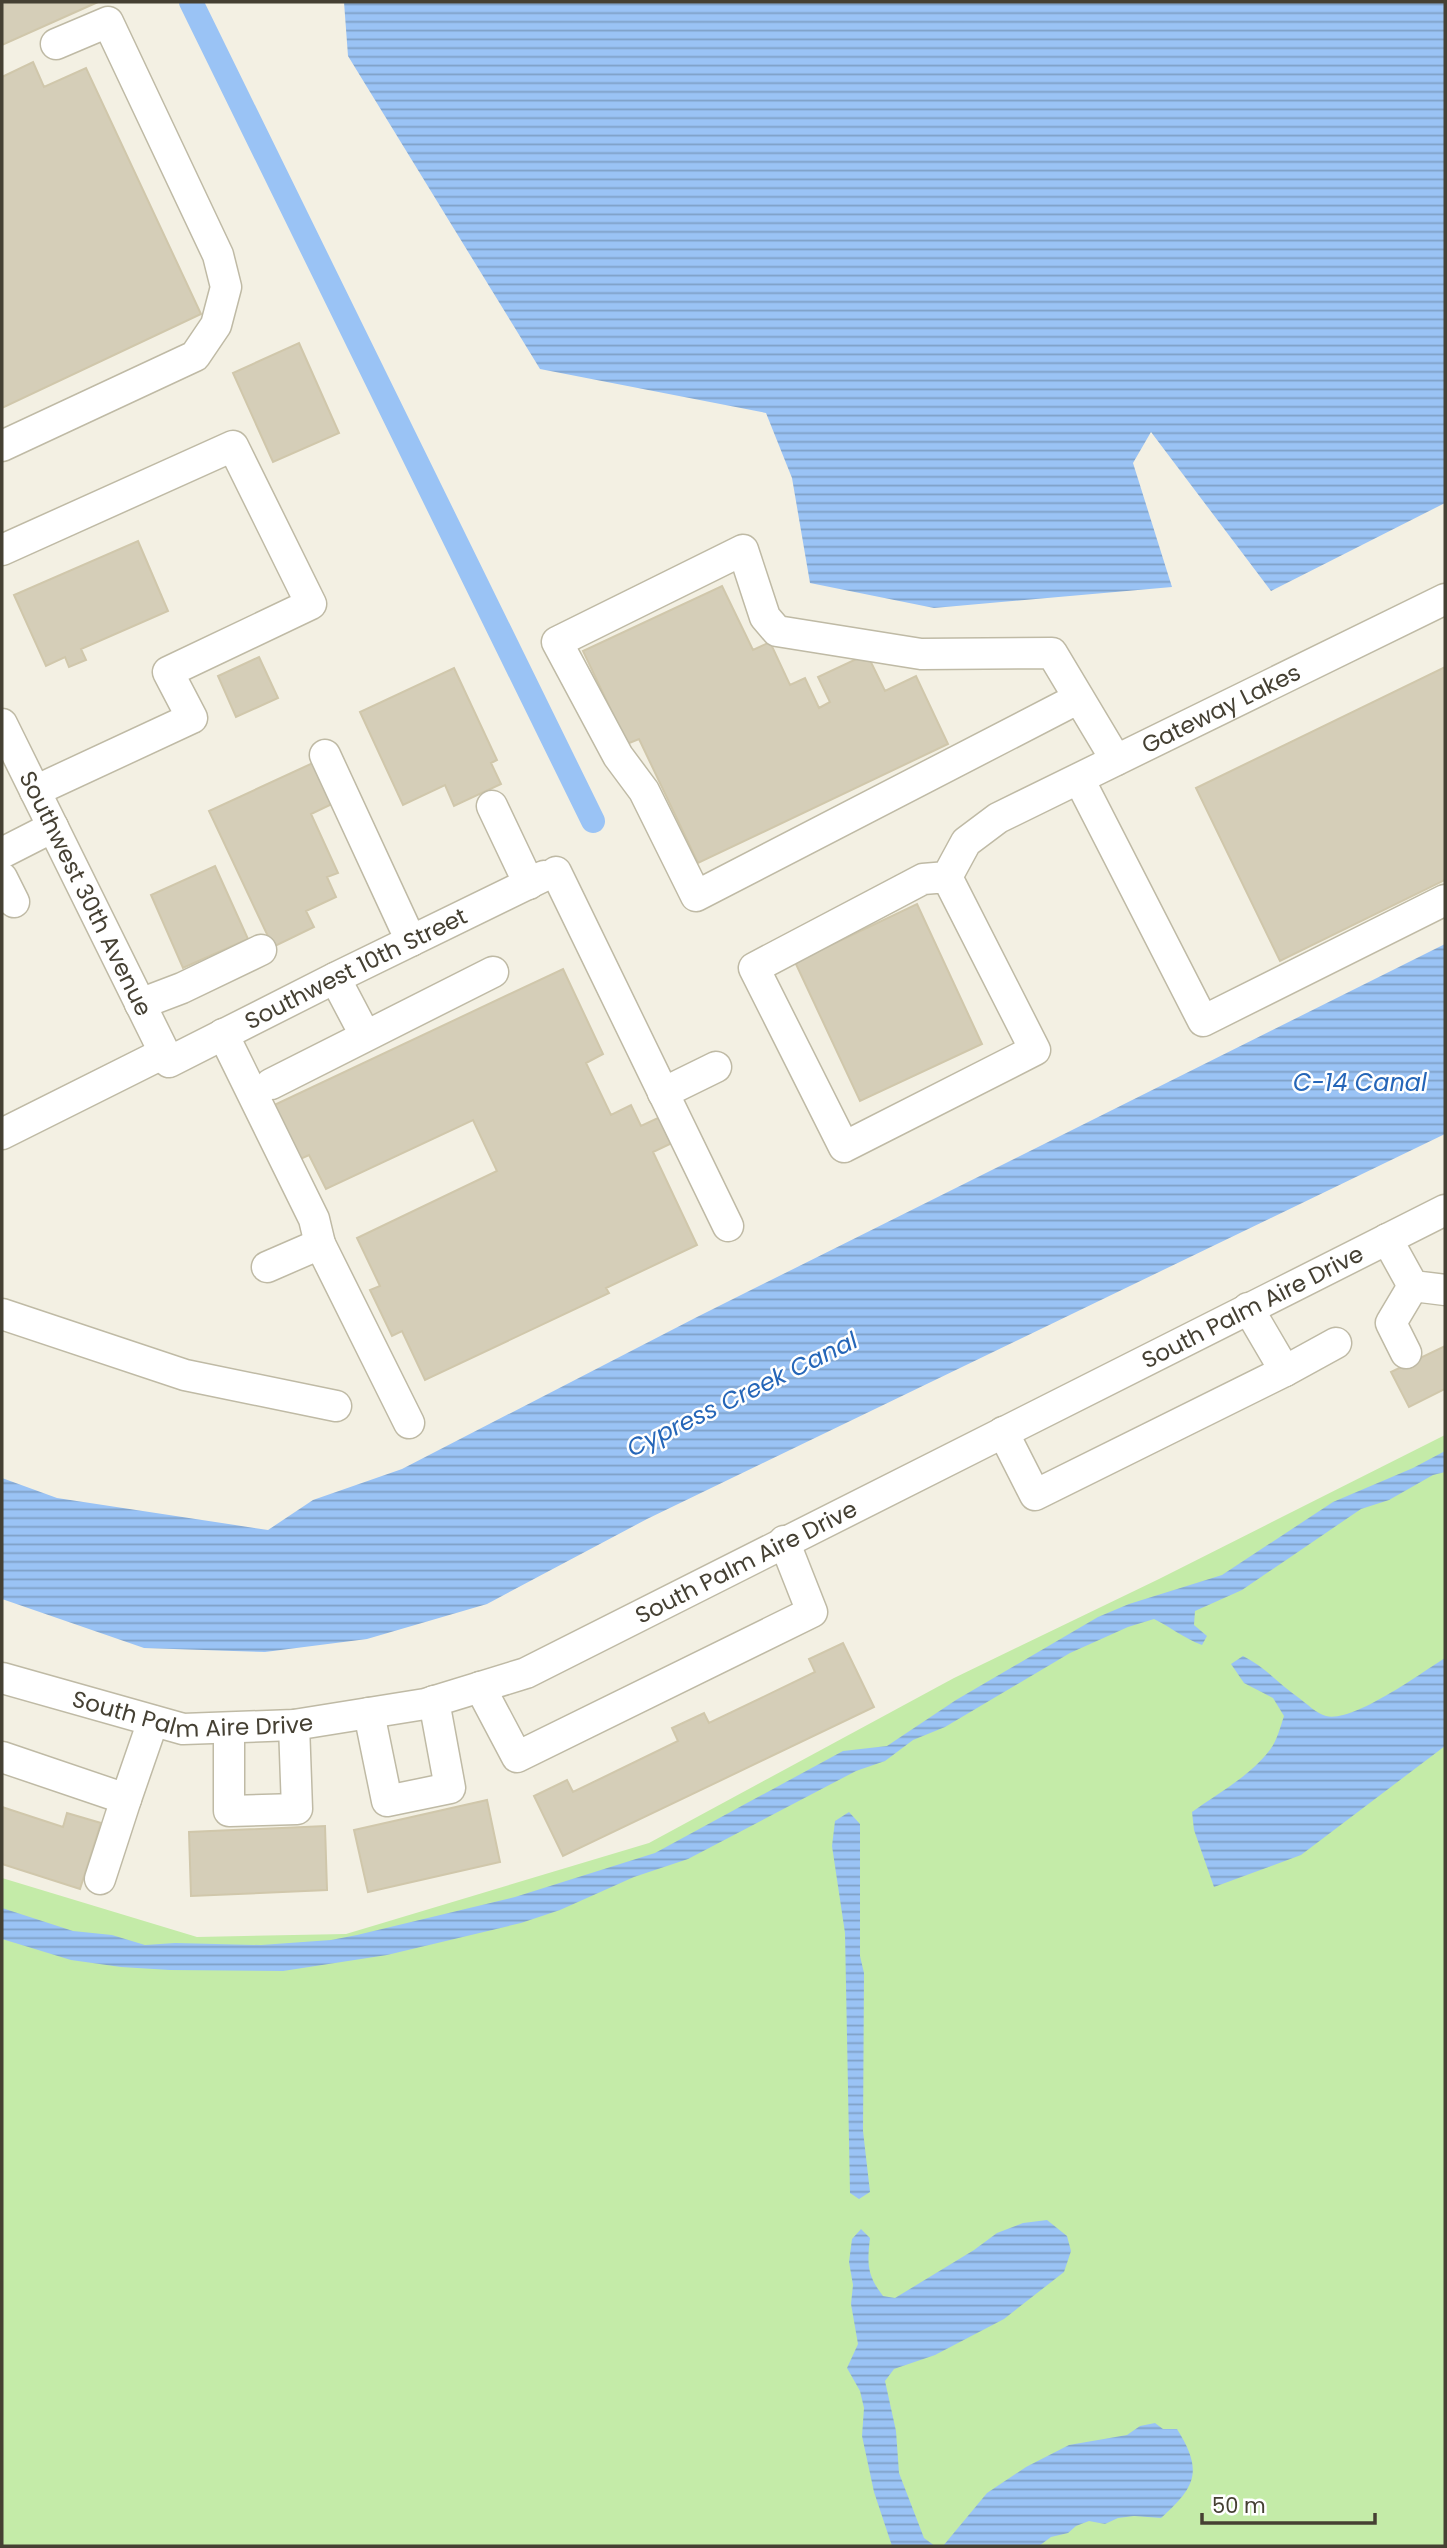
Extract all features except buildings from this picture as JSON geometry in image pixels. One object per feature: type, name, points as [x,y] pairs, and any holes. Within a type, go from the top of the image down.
[{"type":"street","points":[[2,446],[195,356],[216,325],[226,287],[218,255],[108,22],[56,44]]},
{"type":"street","points":[[2,551],[233,446],[311,604],[168,672],[192,718],[35,791]]},
{"type":"street","points":[[1079,698],[696,896],[644,791],[618,756],[557,642],[743,550],[765,617],[777,631],[921,654],[1052,653],[1079,698],[1116,760]]},
{"type":"street","name":"Gateway Lakes","points":[[947,877],[966,842],[998,818],[1445,599]]},
{"type":"street","name":"Southwest 30th Avenue","points":[[2,724],[166,1057]]},
{"type":"street","points":[[325,755],[411,941]]},
{"type":"street","points":[[1079,779],[1203,1021],[1445,900]]},
{"type":"street","points":[[492,806],[543,878],[663,1093],[728,1226]]},
{"type":"street","points":[[2,853],[53,827]]},
{"type":"street","points":[[947,877],[1035,1050],[844,1147],[754,968],[923,879],[947,877]]},
{"type":"street","name":"Southwest 10th Street","points":[[2,1134],[166,1057],[223,1034],[543,878]]},
{"type":"street","points":[[140,1004],[182,988],[261,950]]},
{"type":"street","points":[[271,1084],[492,972]]},
{"type":"street","points":[[335,978],[365,1035]]},
{"type":"street","points":[[223,1034],[314,1219],[320,1244],[409,1423]]},
{"type":"street","points":[[663,1093],[716,1068]]},
{"type":"street","name":"South Palm Aire Drive","points":[[2,1678],[183,1729],[294,1725],[369,1713],[434,1701],[526,1673],[1445,1210]]},
{"type":"street","points":[[1387,1239],[1413,1286]]},
{"type":"street","points":[[267,1267],[320,1244]]},
{"type":"street","points":[[1413,1286],[1445,1290]]},
{"type":"street","points":[[1406,1353],[1391,1323],[1413,1286]]},
{"type":"street","points":[[1248,1308],[1284,1371]]},
{"type":"street","points":[[2,1314],[185,1375],[336,1406]]},
{"type":"street","points":[[1003,1432],[1035,1495],[1336,1343]]},
{"type":"street","points":[[480,1687],[517,1757],[812,1612],[784,1541]]},
{"type":"street","points":[[369,1713],[387,1801],[450,1788],[434,1701]]},
{"type":"street","points":[[100,1879],[153,1721]]},
{"type":"street","points":[[229,1728],[229,1811],[297,1809],[294,1725]]},
{"type":"street","points":[[2,1757],[126,1799]]},
{"type":"green space","points":[[1445,1435],[1445,2546],[2,2546],[2,1878],[197,1937],[346,1934],[649,1843],[954,1678],[1159,1579]]},
{"type":"water","points":[[344,2],[1445,2],[1445,503],[1271,591],[1151,432],[1133,463],[1172,587],[934,608],[810,583],[792,478],[766,413],[540,369],[348,56]]},
{"type":"water","name":"C-14 Canal","points":[[1445,944],[1445,1134],[647,1519],[487,1604],[367,1639],[265,1652],[144,1648],[2,1599],[2,1478],[57,1498],[268,1530],[313,1500],[402,1469],[697,1317]]},
{"type":"water","points":[[1445,1451],[1445,1472],[1433,1475],[1389,1500],[1361,1509],[1242,1590],[1195,1611],[1194,1625],[1207,1636],[1202,1645],[1154,1619],[1128,1627],[1070,1653],[945,1727],[913,1740],[885,1761],[856,1771],[688,1859],[634,1877],[560,1910],[521,1923],[387,1955],[283,1971],[121,1967],[71,1960],[2,1939],[2,1908],[73,1931],[112,1935],[145,1945],[261,1945],[331,1940],[515,1897],[655,1853],[843,1751],[887,1746],[956,1700],[1098,1617],[1129,1604],[1222,1575],[1333,1502],[1413,1468]]},
{"type":"water","points":[[1243,1656],[1326,1716],[1338,1716],[1369,1705],[1445,1658],[1445,1746],[1301,1855],[1214,1887],[1194,1830],[1192,1812],[1243,1777],[1261,1760],[1274,1743],[1284,1716],[1273,1698],[1244,1683],[1231,1664]]},
{"type":"water","points":[[849,1812],[860,1824],[860,1956],[864,1973],[863,2131],[870,2192],[859,2199],[850,2193],[845,1933],[832,1846],[835,1821]]},
{"type":"water","points":[[1047,2220],[1067,2236],[1071,2251],[1064,2272],[1004,2319],[935,2355],[894,2369],[885,2381],[896,2431],[899,2473],[924,2538],[935,2546],[892,2546],[874,2492],[862,2436],[864,2408],[860,2391],[847,2368],[858,2344],[851,2304],[853,2285],[849,2262],[852,2239],[861,2229],[870,2238],[871,2275],[883,2296],[895,2298],[997,2233],[1023,2223]]},
{"type":"water","points":[[1155,2423],[1163,2429],[1177,2429],[1191,2457],[1193,2468],[1188,2488],[1161,2518],[1134,2516],[1118,2518],[1105,2524],[1089,2521],[1076,2526],[1068,2533],[1051,2537],[1039,2546],[943,2546],[987,2493],[1026,2467],[1069,2445],[1127,2435],[1140,2426]]},
{"type":"waterway","points":[[191,2],[593,821]]},
{"type":"water label","name":"Cypress Creek Canal","points":[[742,1394]]}]
